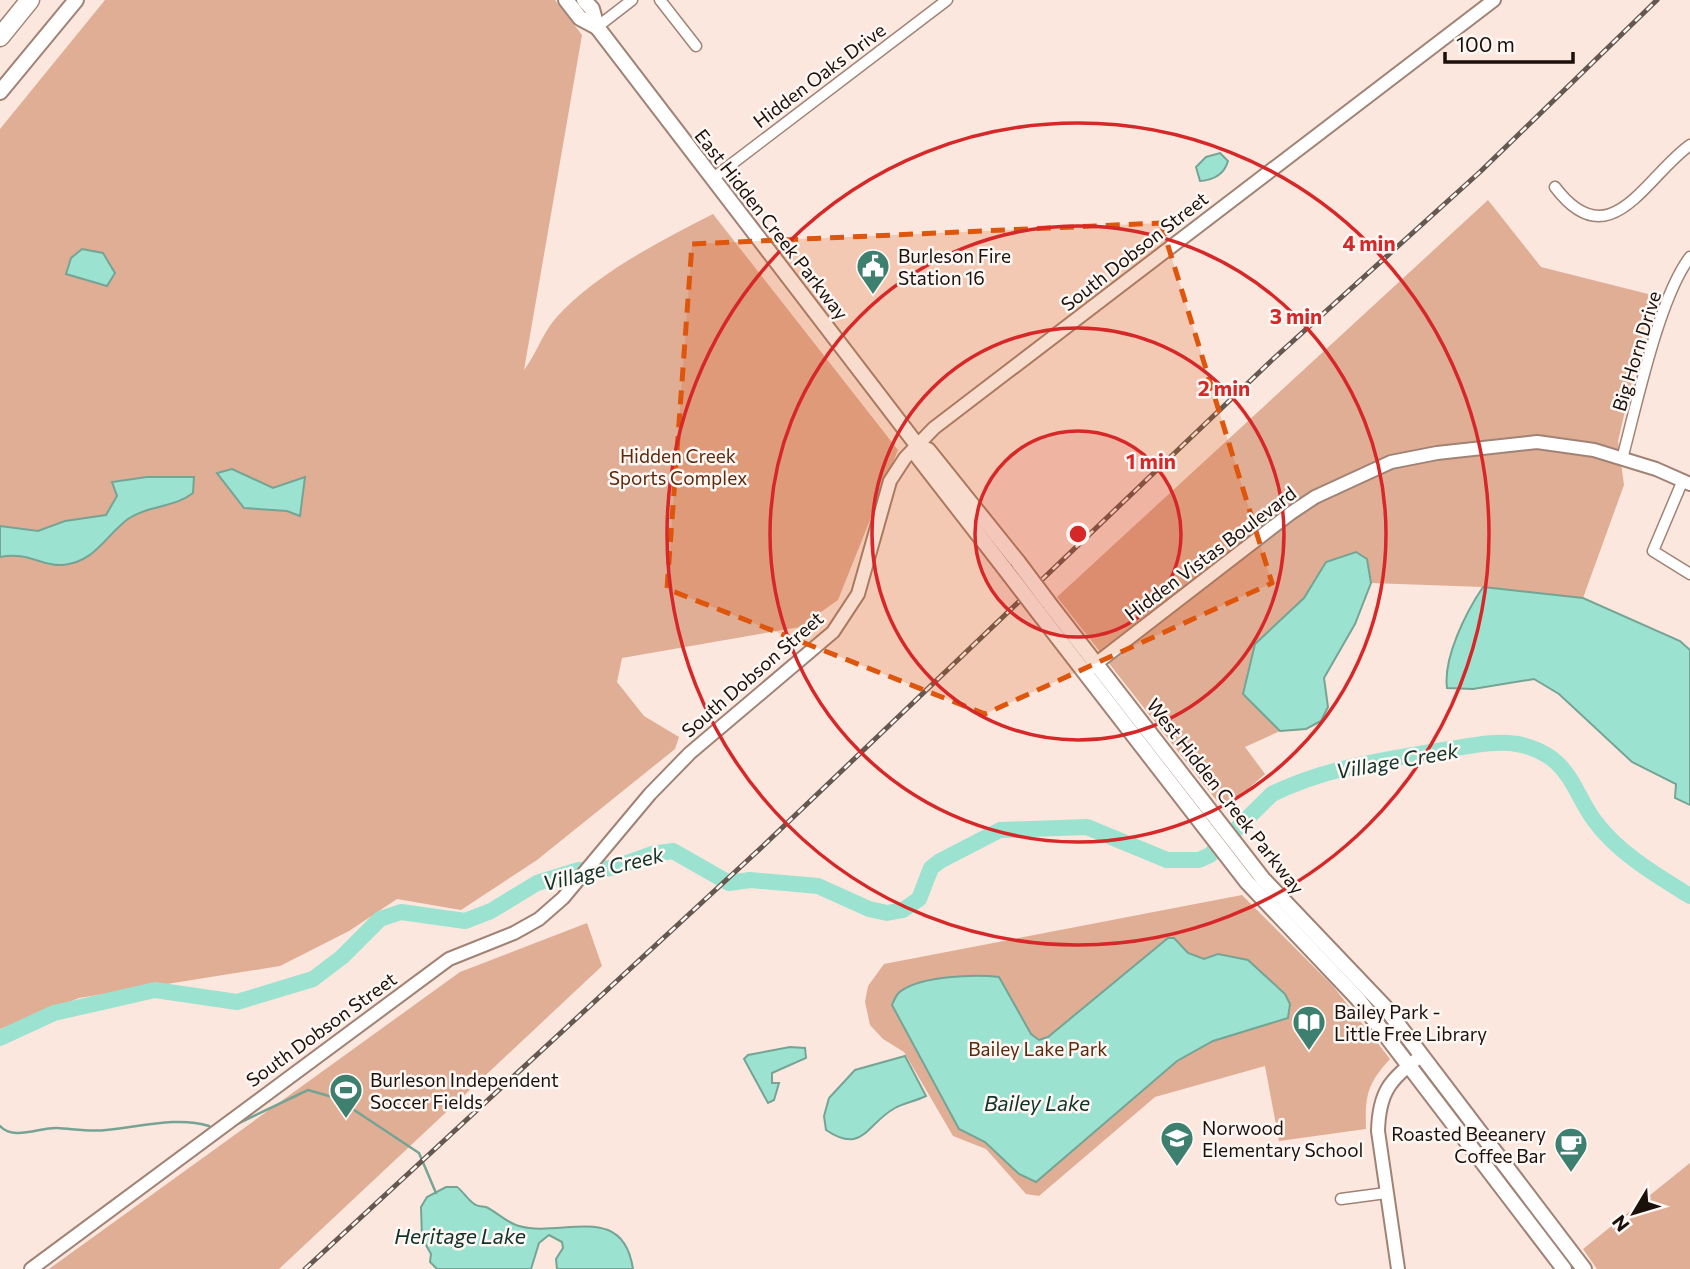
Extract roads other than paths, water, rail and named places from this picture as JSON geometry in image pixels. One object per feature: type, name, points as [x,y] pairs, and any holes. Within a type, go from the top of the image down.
[{"type":"highway","points":[[0,37],[30,0]]},
{"type":"main road","points":[[0,92],[76,0]]},
{"type":"main road","name":"East Hidden Creek Parkway","points":[[566,0],[580,18],[597,27]]},
{"type":"main road","name":"East Hidden Creek Parkway","points":[[584,0],[592,9],[597,27],[917,445],[918,457],[1011,565]]},
{"type":"main road","name":"West Hidden Creek Parkway","points":[[1011,565],[1043,607],[1084,672],[1247,883],[1358,999],[1564,1269]]},
{"type":"main road","name":"West Hidden Creek Parkway","points":[[1043,607],[1097,663],[1264,879],[1365,984],[1584,1269]]},
{"type":"street","points":[[597,27],[632,0]]},
{"type":"street","points":[[660,0],[696,46]]},
{"type":"street","name":"South Dobson Street","points":[[32,1269],[449,959],[514,933],[539,919],[573,886],[690,753],[833,632],[858,594],[890,481],[917,445],[954,410],[1494,0]]},
{"type":"street","name":"Hidden Oaks Drive","points":[[712,179],[945,1]]},
{"type":"street","points":[[1555,187],[1569,205],[1581,212],[1605,215],[1620,211],[1635,201],[1671,159],[1690,145]]},
{"type":"street","name":"Big Horn Drive","points":[[1622,459],[1655,338],[1676,283],[1690,257]]},
{"type":"street","name":"Hidden Vistas Boulevard","points":[[1084,672],[1291,513],[1315,497],[1391,463],[1437,453],[1537,442],[1594,450],[1686,482]]},
{"type":"street","points":[[1686,482],[1653,551],[1690,574]]},
{"type":"street","points":[[1398,1269],[1378,1131],[1378,1108],[1387,1088],[1421,1056]]},
{"type":"street","points":[[1341,1199],[1386,1193]]},
{"type":"water","points":[[1220,153],[1228,161],[1224,170],[1214,178],[1200,181],[1196,167],[1206,157]]},
{"type":"water","points":[[82,249],[103,253],[115,273],[107,286],[66,274],[71,258]]},
{"type":"water","points":[[232,469],[273,488],[305,477],[300,516],[287,511],[244,508],[217,473]]},
{"type":"water","points":[[147,477],[194,477],[193,493],[178,501],[136,514],[92,554],[74,563],[56,565],[18,556],[0,557],[0,526],[38,531],[65,521],[106,515],[117,496],[112,482]]},
{"type":"water","points":[[1356,552],[1367,559],[1371,583],[1355,624],[1324,678],[1328,707],[1321,721],[1306,729],[1280,731],[1243,694],[1255,644],[1304,598],[1326,562]]},
{"type":"water","points":[[1483,587],[1583,598],[1680,641],[1690,650],[1690,805],[1675,798],[1676,784],[1632,762],[1559,694],[1534,679],[1473,689],[1447,688],[1452,649],[1463,622]]},
{"type":"water","name":"Bailey Lake","points":[[1168,938],[1174,938],[1188,953],[1204,959],[1218,954],[1248,960],[1285,994],[1290,1004],[1288,1018],[1213,1041],[1177,1061],[1036,1182],[1019,1174],[985,1142],[959,1129],[892,1005],[900,992],[921,982],[963,976],[999,977],[1031,1034],[1039,1040],[1048,1037]]},
{"type":"water","points":[[790,1047],[805,1048],[806,1058],[772,1073],[772,1083],[779,1083],[774,1100],[768,1103],[744,1059],[748,1055]]},
{"type":"water","points":[[905,1056],[926,1096],[895,1108],[856,1138],[838,1137],[826,1130],[824,1116],[829,1098],[855,1070]]},
{"type":"water","name":"Heritage Lake","points":[[446,1187],[457,1187],[473,1204],[486,1207],[519,1226],[536,1229],[588,1226],[604,1229],[617,1235],[627,1248],[633,1269],[557,1269],[556,1259],[563,1248],[562,1242],[549,1235],[539,1243],[531,1269],[437,1269],[430,1262],[431,1254],[422,1238],[421,1207],[427,1197]]},
{"type":"waterway","name":"Village Creek","points":[[0,1038],[54,1013],[155,990],[237,1002],[313,979],[342,957],[380,919],[401,912],[465,921],[491,911],[537,883],[579,870],[613,868],[652,854],[673,851],[729,883],[750,880],[818,886],[869,909],[887,913],[903,910],[919,899],[931,868],[940,861],[1000,830],[1087,827],[1167,860],[1199,860],[1210,855],[1272,794],[1293,785],[1356,766],[1489,743],[1522,745],[1538,750],[1552,759],[1562,768],[1594,820],[1614,843],[1690,896]]},
{"type":"waterway","points":[[235,1125],[308,1090],[336,1098],[419,1153],[436,1193]]},
{"type":"waterway","points":[[0,1126],[20,1133],[50,1128],[100,1131],[171,1122],[209,1126]]},
{"type":"railway","points":[[305,1269],[763,846],[1271,361],[1481,171],[1657,0]]},
{"type":"place","name":"Burleson Fire Station 16","points":[[873,296]]},
{"type":"place","name":"Bailey Park - Little Free Library","points":[[1309,1052]]},
{"type":"place","name":"Burleson Independent Soccer Fields","points":[[346,1120]]},
{"type":"place","name":"Norwood Elementary School","points":[[1177,1168]]},
{"type":"place","name":"Roasted Beeanery Coffee Bar","points":[[1571,1174]]},
{"type":"park label","name":"Hidden Creek Sports Complex","points":[[678,466]]},
{"type":"park label","name":"Bailey Lake Park","points":[[1038,1048]]}]
